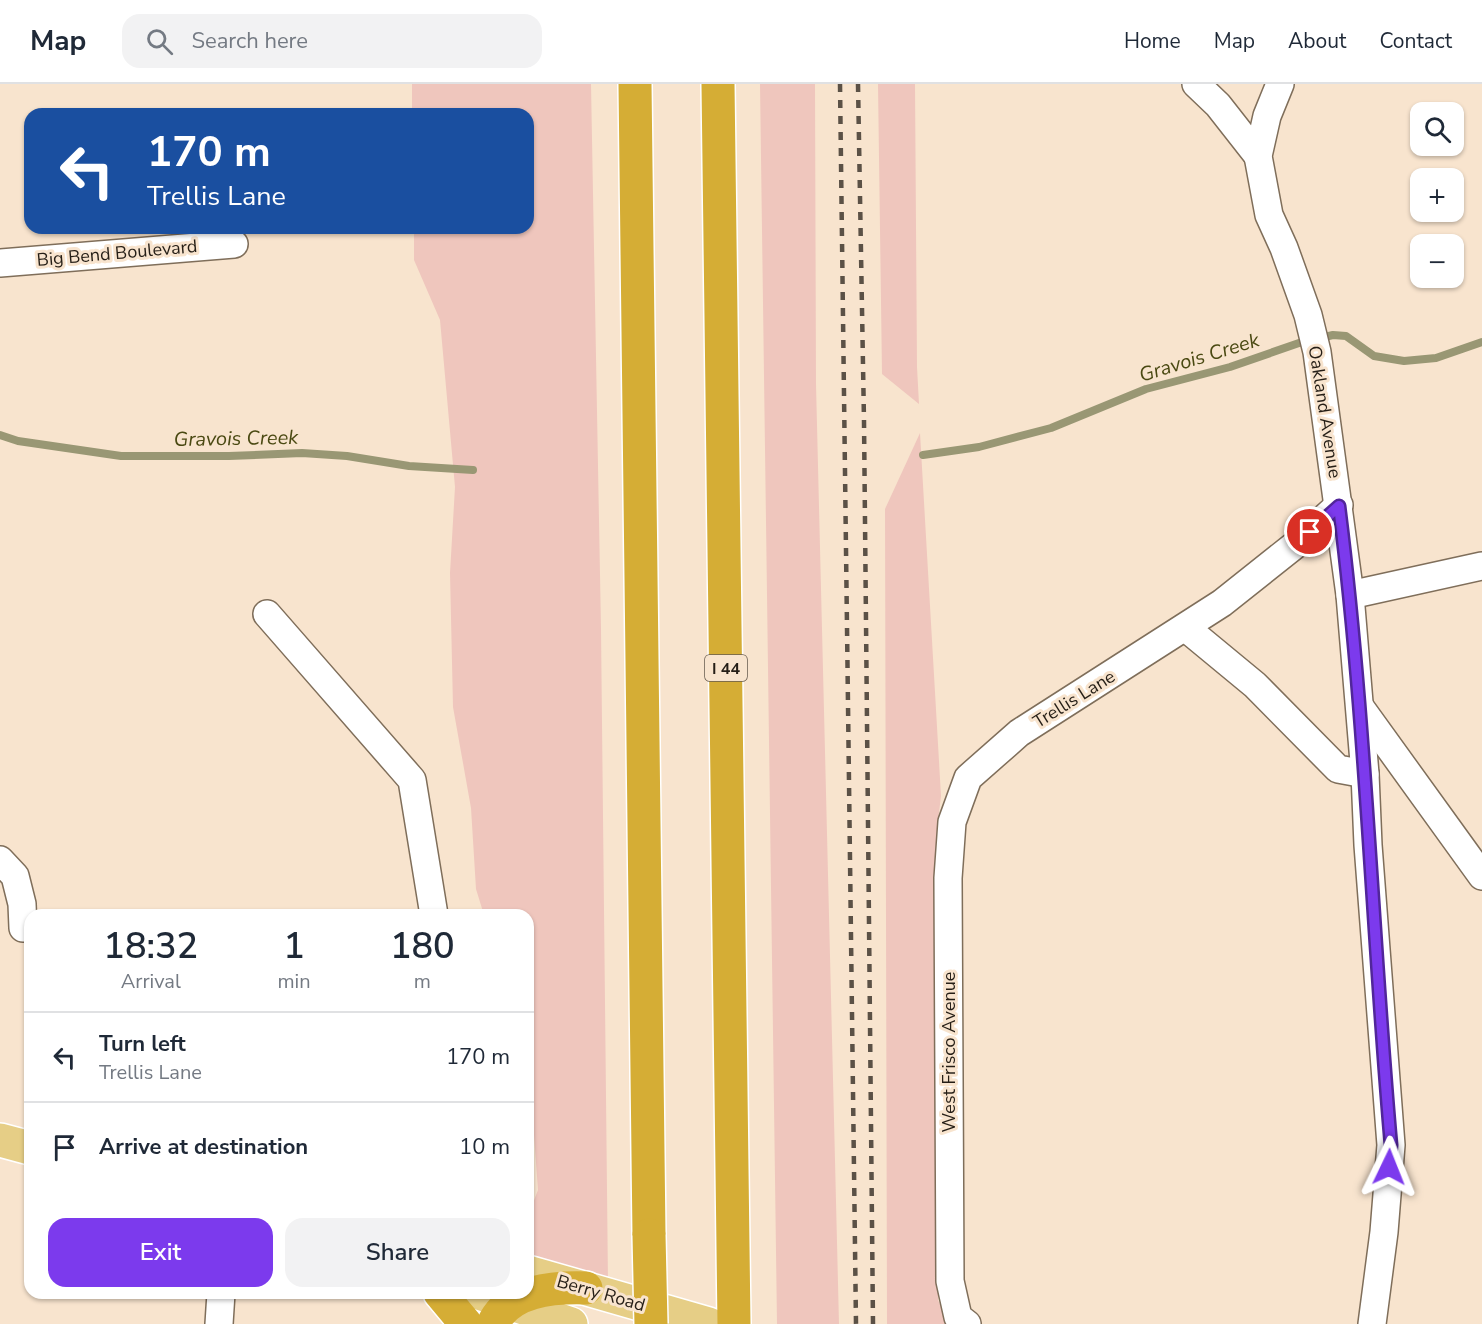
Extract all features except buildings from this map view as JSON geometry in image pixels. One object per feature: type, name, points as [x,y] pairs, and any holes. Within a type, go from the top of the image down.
[{"type":"highway","points":[[635,84],[651,1324]]},
{"type":"highway","name":"I 44","points":[[718,84],[734,1324]]},
{"type":"highway","points":[[534,1293],[562,1287],[586,1288]]},
{"type":"highway","points":[[445,1299],[466,1324]]},
{"type":"highway","points":[[494,1307],[516,1299]]},
{"type":"main road","points":[[0,1140],[24,1146]]},
{"type":"main road","name":"Berry Road","points":[[534,1274],[709,1324]]},
{"type":"main road","name":"Berry Road","points":[[494,1307],[572,1324]]},
{"type":"street","points":[[1196,84],[1218,105],[1258,156]]},
{"type":"street","name":"Oakland Avenue","points":[[1280,84],[1267,116],[1258,156],[1269,215],[1284,248],[1308,315],[1317,352],[1350,595],[1365,774],[1391,1145],[1384,1232],[1372,1324]]},
{"type":"street","name":"Big Bend Boulevard","points":[[0,263],[234,244]]},
{"type":"street","name":"Trellis Lane","points":[[968,778],[1019,733],[1222,603],[1295,545],[1339,506]]},
{"type":"street","points":[[1350,595],[1482,566]]},
{"type":"street","points":[[267,614],[412,780],[433,909]]},
{"type":"street","points":[[1186,628],[1255,685],[1338,769],[1365,774]]},
{"type":"street","points":[[1358,705],[1482,876]]},
{"type":"street","name":"West Frisco Avenue","points":[[967,1324],[958,1317],[950,1281],[948,878],[952,822],[968,778]]},
{"type":"street","points":[[0,860],[15,876],[22,904],[18,926]]},
{"type":"street","points":[[219,1324],[221,1299]]},
{"type":"shaded area","points":[[412,84],[591,84],[601,629],[608,1283],[534,1264],[534,1200],[538,1190],[534,1135],[534,909],[482,909],[476,889],[471,808],[453,707],[450,573],[455,487],[440,320],[414,260],[414,234],[534,234],[534,108],[412,108]]},
{"type":"shaded area","points":[[760,84],[815,84],[816,384],[839,1324],[777,1324]]},
{"type":"shaded area","points":[[878,84],[915,84],[919,404],[882,374]]},
{"type":"shaded area","points":[[920,433],[941,796],[937,829],[938,1300],[949,1324],[887,1324],[885,509]]},
{"type":"waterway","name":"Gravois Creek","points":[[923,455],[979,447],[1051,428],[1146,389],[1230,367],[1299,343],[1333,335],[1346,336],[1374,356],[1404,361],[1436,358],[1482,342]]},
{"type":"waterway","name":"Gravois Creek","points":[[0,435],[18,441],[121,456],[302,453],[347,456],[409,466],[473,470]]},
{"type":"railway","points":[[840,84],[856,1324]]},
{"type":"railway","points":[[858,84],[864,421],[873,1324]]},
{"type":"route","points":[[1310,532],[1339,506],[1350,595],[1365,774],[1391,1145],[1389,1167]]}]
